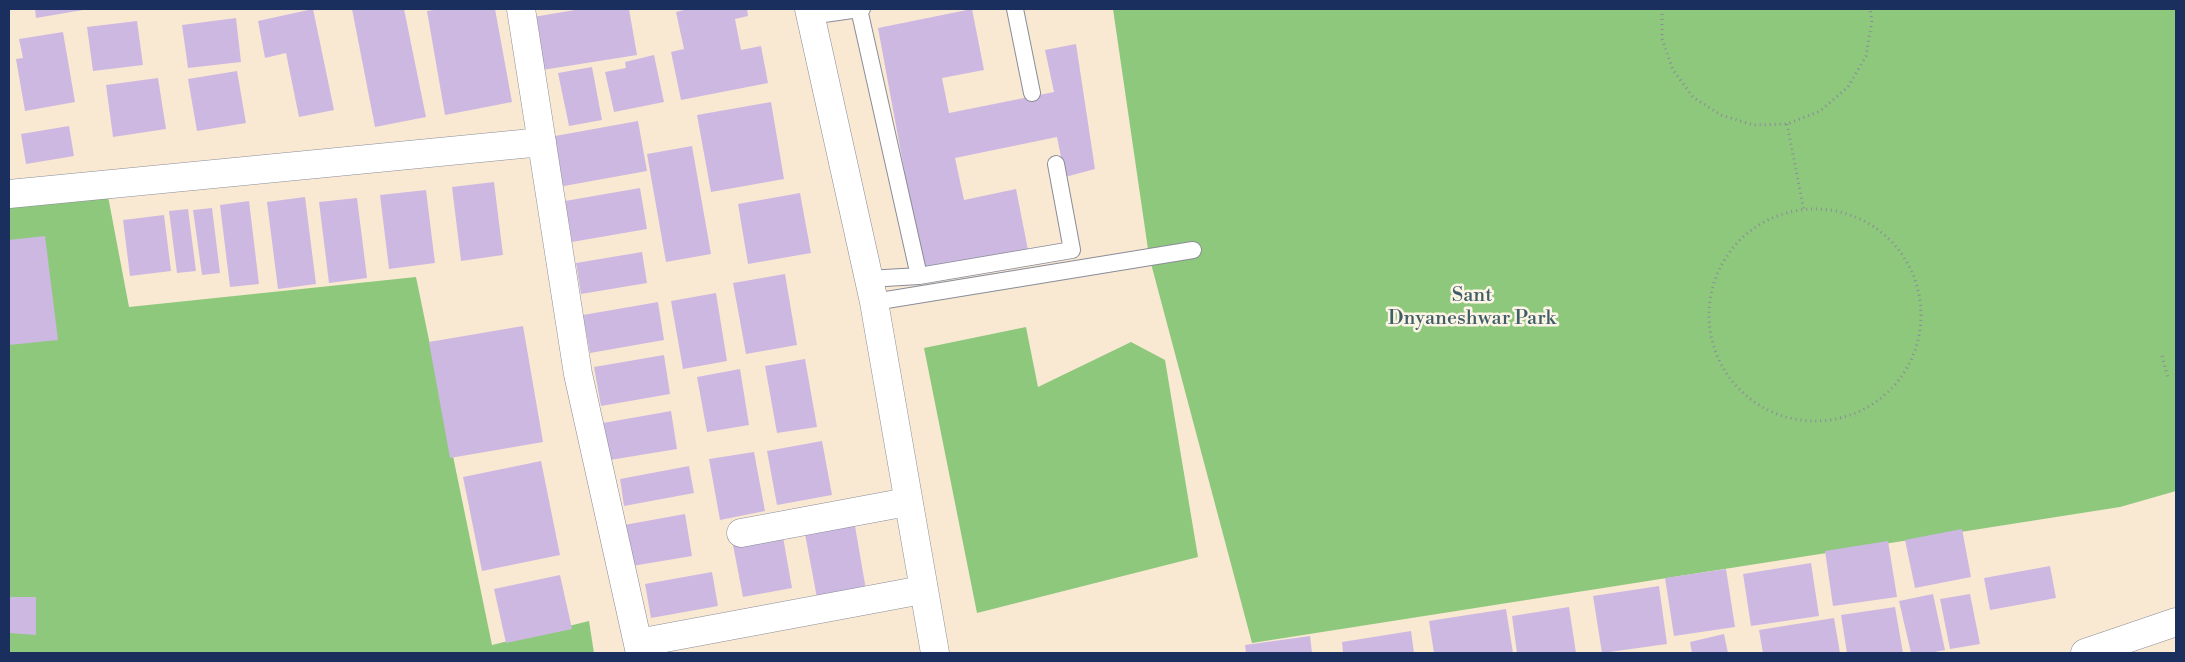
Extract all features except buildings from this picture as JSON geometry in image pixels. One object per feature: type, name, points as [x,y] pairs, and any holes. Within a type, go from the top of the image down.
[{"type":"street","points":[[521,9],[578,374],[639,648],[922,590]]},
{"type":"street","points":[[809,12],[871,290],[922,590],[935,653]]},
{"type":"street","points":[[9,194],[542,142]]},
{"type":"street","points":[[741,533],[907,502]]},
{"type":"street","points":[[2085,653],[2176,622]]},
{"type":"lane","points":[[809,12],[861,9],[919,276]]},
{"type":"lane","points":[[1015,9],[1032,93]]},
{"type":"lane","points":[[871,290],[919,276],[1072,250],[1056,164]]},
{"type":"lane","points":[[871,290],[1193,250]]},
{"type":"path","points":[[1662,9],[1662,39],[1673,70],[1693,97],[1721,115],[1753,125],[1787,124],[1820,111],[1848,87],[1866,56],[1872,21],[1870,9]]},
{"type":"path","points":[[1787,124],[1804,211]]},
{"type":"path","points":[[1822,209],[1855,216],[1885,234],[1906,261],[1919,293],[1920,327],[1911,360],[1890,389],[1861,410],[1827,420],[1791,418],[1758,405],[1730,381],[1714,350],[1708,314],[1714,279],[1730,249],[1756,226],[1787,212],[1804,211],[1822,209]]},
{"type":"path","points":[[2162,356],[2168,378]]},
{"type":"green space","name":"Sant Dnyaneshwar Park","points":[[1113,9],[2176,9],[2176,491],[2120,507],[1252,643],[1149,256]]},
{"type":"green space","points":[[107,191],[129,307],[416,277],[492,645],[589,621],[594,653],[9,653],[9,201]]},
{"type":"green space","points":[[1026,327],[1038,387],[1131,342],[1165,360],[1198,557],[977,613],[924,348]]}]
